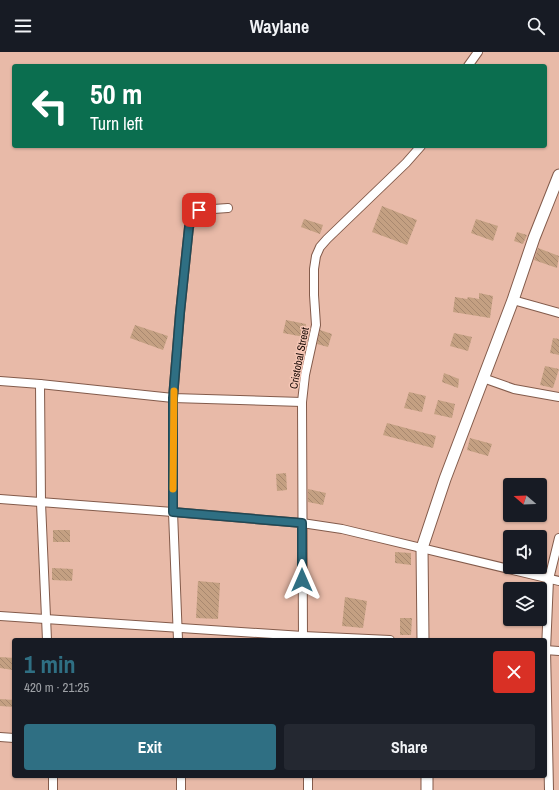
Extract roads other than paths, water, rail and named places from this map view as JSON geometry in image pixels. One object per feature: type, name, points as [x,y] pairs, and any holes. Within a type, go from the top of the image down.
[{"type":"main road","points":[[423,638],[422,548],[445,479],[513,300],[534,238],[559,175]]},
{"type":"main road","points":[[427,778],[427,790]]},
{"type":"street","points":[[469,64],[478,52]]},
{"type":"street","name":"Cristobal Street","points":[[303,638],[302,402],[305,375],[316,325],[314,269],[316,256],[320,247],[406,163],[419,148]]},
{"type":"street","points":[[178,638],[173,512],[173,398],[189,227],[194,213],[199,210],[228,208]]},
{"type":"street","points":[[513,300],[559,313]]},
{"type":"street","points":[[483,378],[514,389],[559,398]]},
{"type":"street","points":[[0,381],[173,398],[302,402]]},
{"type":"street","points":[[40,384],[41,503],[47,638]]},
{"type":"street","points":[[0,499],[302,523],[342,529],[559,581]]},
{"type":"street","points":[[547,638],[549,579],[559,538]]},
{"type":"street","points":[[0,616],[303,638]]},
{"type":"street","points":[[547,650],[559,651]]},
{"type":"street","points":[[0,737],[12,738]]},
{"type":"street","points":[[547,774],[549,790]]},
{"type":"street","points":[[52,778],[53,790]]},
{"type":"street","points":[[181,778],[181,790]]},
{"type":"street","points":[[308,778],[308,790]]}]
